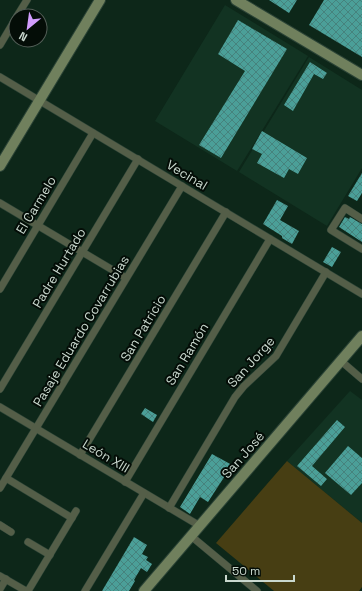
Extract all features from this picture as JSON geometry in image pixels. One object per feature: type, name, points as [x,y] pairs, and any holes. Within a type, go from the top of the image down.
[{"type":"street","points":[[0,166],[100,0]]},
{"type":"street","points":[[236,0],[362,75]]},
{"type":"street","points":[[0,45],[8,32]]},
{"type":"street","name":"Vecinal","points":[[0,76],[362,294]]},
{"type":"street","name":"El Carmelo","points":[[0,289],[94,133]]},
{"type":"street","name":"Padre Hurtado","points":[[0,389],[138,159]]},
{"type":"street","name":"Pasaje Eduardo Covarrubias","points":[[0,488],[182,186]]},
{"type":"street","points":[[0,203],[126,278]]},
{"type":"street","points":[[362,218],[345,208],[330,230],[362,249]]},
{"type":"street","name":"San Patricio","points":[[80,455],[226,212]]},
{"type":"street","name":"San Ramón","points":[[125,482],[270,239]]},
{"type":"street","name":"San Jorge","points":[[169,508],[235,397],[244,386],[276,356],[326,272]]},
{"type":"street","name":"San José","points":[[144,591],[362,336]]},
{"type":"street","points":[[341,361],[362,379]]},
{"type":"street","name":"León XIII","points":[[0,407],[200,526]]},
{"type":"street","points":[[6,478],[72,518]]},
{"type":"street","points":[[85,591],[144,493]]},
{"type":"street","points":[[0,589],[3,577],[27,591],[76,511]]},
{"type":"street","points":[[0,525],[11,532]]},
{"type":"street","points":[[191,536],[257,591]]},
{"type":"street","points":[[28,542],[50,555]]},
{"type":"shaded area","points":[[225,5],[308,56],[237,171],[155,121]]},
{"type":"shaded area","points":[[309,57],[362,90],[362,168],[327,226],[239,172]]},
{"type":"shaded area","points":[[350,391],[362,400],[362,523],[287,461]]},
{"type":"shaded area","points":[[287,461],[362,523],[362,587],[359,591],[274,591],[216,543]]},
{"type":"building","points":[[269,0],[297,0],[289,13]]},
{"type":"building","points":[[324,0],[362,0],[362,57],[309,25]]},
{"type":"building","points":[[238,20],[287,49],[221,158],[199,145],[245,71],[218,54]]},
{"type":"building","points":[[310,62],[327,73],[323,79],[314,74],[293,111],[284,105]]},
{"type":"building","points":[[262,131],[307,158],[298,174],[289,169],[284,178],[257,163],[262,154],[252,149]]},
{"type":"building","points":[[362,173],[362,193],[357,201],[348,196]]},
{"type":"building","points":[[277,200],[288,206],[280,220],[299,231],[292,244],[263,224]]},
{"type":"building","points":[[345,217],[349,219],[350,217],[362,224],[362,242],[339,227]]},
{"type":"building","points":[[332,247],[341,252],[332,267],[323,262]]},
{"type":"building","points":[[267,339],[275,344],[268,354],[261,349]]},
{"type":"building","points":[[145,408],[157,415],[153,422],[141,414]]},
{"type":"building","points":[[337,420],[345,427],[312,466],[327,479],[321,486],[297,466]]},
{"type":"building","points":[[348,446],[362,458],[362,483],[351,495],[325,473]]},
{"type":"building","points":[[212,454],[232,465],[208,502],[200,497],[190,514],[180,507]]},
{"type":"building","points":[[134,537],[147,545],[142,554],[148,557],[146,560],[152,564],[147,572],[141,568],[129,591],[102,591]]}]
